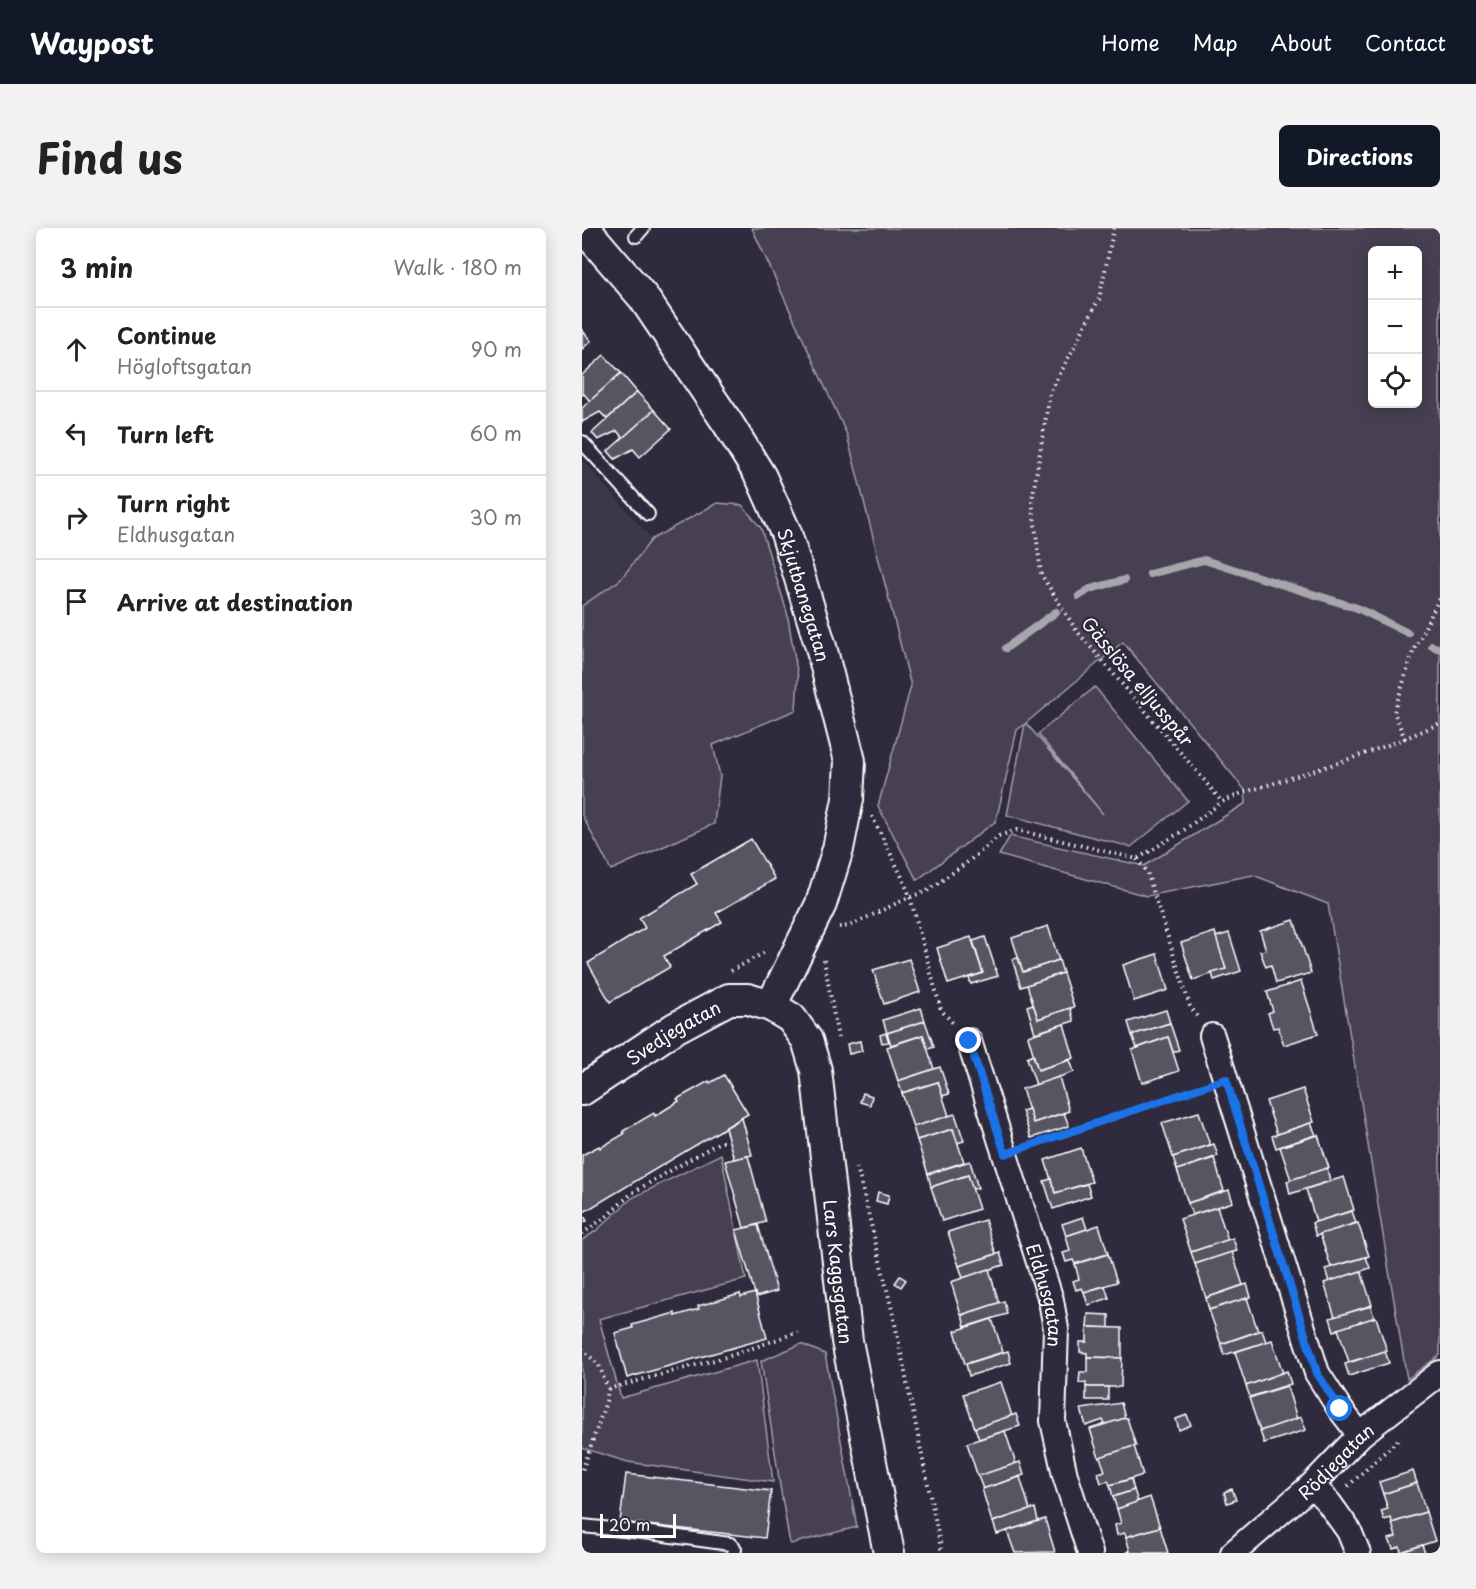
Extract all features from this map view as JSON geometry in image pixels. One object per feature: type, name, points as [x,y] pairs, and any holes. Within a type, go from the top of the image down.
[{"type":"street","name":"Skjutbanegatan","points":[[584,228],[643,297],[761,477],[786,533],[850,760],[848,799],[838,849],[821,904],[771,1006]]},
{"type":"street","name":"Svedjegatan","points":[[582,1090],[675,1028],[729,999],[748,999],[771,1006]]},
{"type":"street","name":"Lars Kaggsgatan","points":[[771,1006],[791,1018],[807,1041],[816,1070],[847,1341],[889,1553]]},
{"type":"street","points":[[1212,1036],[1317,1373],[1360,1435]]},
{"type":"street","name":"Eldhusgatan","points":[[969,1041],[1051,1300],[1056,1329],[1053,1421],[1065,1475],[1090,1553]]},
{"type":"street","name":"Rödjegatan","points":[[1233,1553],[1312,1485],[1360,1435],[1440,1373]]},
{"type":"street","points":[[1312,1485],[1329,1503],[1349,1531],[1358,1553]]},
{"type":"lane","points":[[582,442],[648,514]]},
{"type":"lane","points":[[582,1526],[730,1544],[735,1549],[734,1553]]},
{"type":"path","name":"Gässlösa elljusspår","points":[[1114,228],[1099,299],[1050,393],[1032,500],[1041,574],[1076,630],[1222,802]]},
{"type":"path","points":[[1405,740],[1394,712],[1413,652],[1440,597]]},
{"type":"path","points":[[1137,859],[1184,830],[1222,802],[1242,793],[1372,752],[1405,740],[1440,723]]},
{"type":"path","points":[[870,813],[910,897],[941,1010],[969,1041]]},
{"type":"path","points":[[829,929],[849,926],[927,891],[999,836],[1017,830],[1137,859],[1147,872],[1190,1006],[1212,1036]]},
{"type":"path","points":[[1005,1154],[1226,1079]]},
{"type":"path","points":[[582,1234],[608,1216],[632,1193],[725,1141]]},
{"type":"path","points":[[608,1389],[733,1355],[798,1332]]},
{"type":"path","points":[[582,1349],[599,1365],[608,1389],[606,1402],[582,1471]]},
{"type":"path","points":[[1329,1503],[1403,1435]]},
{"type":"shaded area","points":[[752,228],[1440,228],[1440,1355],[1407,1379],[1328,904],[1253,875],[1147,896],[999,855],[1010,836],[1144,866],[1246,803],[1245,790],[1123,642],[1026,723],[1103,814],[1038,734],[1095,687],[1188,801],[1131,847],[1007,815],[1025,724],[1017,730],[996,821],[917,880],[878,806],[911,686],[847,435]]},
{"type":"shaded area","points":[[582,460],[652,539],[620,580],[582,606]]},
{"type":"shaded area","points":[[717,503],[742,505],[761,528],[787,612],[798,677],[796,710],[713,745],[720,776],[714,824],[611,870],[582,815],[582,606],[620,580],[652,539]]},
{"type":"shaded area","points":[[721,1154],[746,1279],[599,1319],[621,1398],[757,1360],[773,1482],[628,1462],[582,1448],[582,1240],[596,1231],[632,1198]]},
{"type":"shaded area","points":[[801,1344],[825,1354],[857,1527],[790,1544],[761,1361]]},
{"type":"building","points":[[582,330],[591,341],[582,349]]},
{"type":"building","points":[[604,355],[621,373],[590,401],[584,394],[582,395],[582,375]]},
{"type":"building","points":[[621,373],[637,392],[607,419],[600,412],[582,422],[582,408]]},
{"type":"building","points":[[637,392],[654,410],[623,438],[617,431],[598,440],[592,433]]},
{"type":"building","points":[[654,410],[671,429],[640,457],[633,449],[615,459],[608,451]]},
{"type":"building","points":[[751,839],[775,879],[716,913],[722,922],[664,956],[670,967],[610,1002],[588,963],[645,928],[639,918],[697,884],[691,874]]},
{"type":"building","points":[[1294,920],[1311,973],[1276,983],[1271,965],[1266,967],[1260,951],[1266,950],[1260,931]]},
{"type":"building","points":[[1048,926],[1059,960],[1023,972],[1012,938]]},
{"type":"building","points":[[1215,932],[1226,969],[1193,980],[1181,943]]},
{"type":"building","points":[[1229,933],[1241,971],[1214,980],[1212,973],[1226,969],[1216,937]]},
{"type":"building","points":[[971,937],[983,973],[948,984],[937,948]]},
{"type":"building","points":[[985,937],[998,976],[971,984],[969,978],[983,973],[973,941]]},
{"type":"building","points":[[1157,954],[1168,990],[1134,1001],[1123,965]]},
{"type":"building","points":[[1018,958],[1023,972],[1059,960],[1063,973],[1021,987],[1012,959]]},
{"type":"building","points":[[909,959],[920,992],[884,1004],[873,970]]},
{"type":"building","points":[[1063,973],[1074,1007],[1038,1019],[1027,985]]},
{"type":"building","points":[[1301,981],[1318,1034],[1284,1045],[1278,1027],[1273,1028],[1268,1013],[1273,1011],[1267,992]]},
{"type":"building","points":[[1033,1004],[1038,1019],[1070,1008],[1074,1021],[1035,1033],[1027,1006]]},
{"type":"building","points":[[921,1008],[925,1021],[887,1033],[883,1020]]},
{"type":"building","points":[[1166,1010],[1170,1023],[1132,1035],[1128,1022]]},
{"type":"building","points":[[925,1021],[934,1047],[928,1049],[923,1035],[891,1045],[887,1033]]},
{"type":"building","points":[[1170,1023],[1179,1050],[1173,1052],[1168,1037],[1137,1048],[1132,1035]]},
{"type":"building","points":[[1064,1024],[1074,1058],[1038,1070],[1028,1036]]},
{"type":"building","points":[[886,1033],[889,1042],[882,1043],[880,1035]]},
{"type":"building","points":[[923,1035],[934,1069],[898,1081],[887,1047]]},
{"type":"building","points":[[1168,1037],[1179,1071],[1142,1083],[1132,1050]]},
{"type":"building","points":[[860,1041],[862,1051],[849,1054],[847,1044]]},
{"type":"building","points":[[1033,1055],[1038,1070],[1070,1060],[1074,1072],[1036,1085],[1027,1058]]},
{"type":"building","points":[[940,1067],[949,1094],[942,1096],[938,1082],[902,1093],[898,1081]]},
{"type":"building","points":[[724,1075],[748,1114],[582,1213],[582,1155],[599,1146],[600,1148],[624,1134],[623,1131],[654,1113],[655,1116],[679,1101],[677,1099]]},
{"type":"building","points":[[1059,1077],[1069,1111],[1033,1123],[1022,1089]]},
{"type":"building","points":[[938,1082],[949,1116],[913,1127],[902,1093]]},
{"type":"building","points":[[1303,1089],[1314,1122],[1277,1134],[1266,1101]]},
{"type":"building","points":[[863,1093],[872,1096],[870,1105],[860,1102]]},
{"type":"building","points":[[1029,1109],[1033,1123],[1064,1113],[1069,1126],[1031,1138],[1022,1111]]},
{"type":"building","points":[[1199,1112],[1210,1145],[1173,1157],[1162,1123]]},
{"type":"building","points":[[955,1114],[964,1141],[957,1143],[953,1129],[917,1140],[913,1127]]},
{"type":"building","points":[[742,1118],[752,1155],[734,1159],[725,1128]]},
{"type":"building","points":[[1311,1123],[1316,1135],[1276,1148],[1272,1136]]},
{"type":"building","points":[[953,1129],[964,1162],[928,1174],[917,1140]]},
{"type":"building","points":[[1318,1135],[1329,1168],[1291,1180],[1280,1147]]},
{"type":"building","points":[[1214,1144],[1218,1156],[1177,1170],[1173,1157]]},
{"type":"building","points":[[1081,1148],[1092,1182],[1055,1193],[1045,1160]]},
{"type":"building","points":[[748,1156],[766,1222],[744,1228],[725,1161]]},
{"type":"building","points":[[1214,1158],[1224,1191],[1188,1203],[1177,1170]]},
{"type":"building","points":[[970,1161],[978,1188],[972,1189],[968,1175],[931,1187],[928,1174]]},
{"type":"building","points":[[1327,1168],[1330,1181],[1290,1194],[1287,1181]]},
{"type":"building","points":[[968,1175],[979,1209],[942,1221],[931,1187]]},
{"type":"building","points":[[1344,1177],[1354,1210],[1316,1222],[1306,1189]]},
{"type":"building","points":[[1051,1179],[1055,1193],[1087,1184],[1091,1196],[1053,1209],[1044,1181]]},
{"type":"building","points":[[1229,1190],[1233,1202],[1192,1215],[1188,1203]]},
{"type":"building","points":[[878,1192],[889,1195],[887,1204],[876,1201]]},
{"type":"building","points":[[1217,1207],[1228,1240],[1191,1252],[1180,1219]]},
{"type":"building","points":[[1352,1211],[1356,1223],[1316,1236],[1312,1223]]},
{"type":"building","points":[[582,1213],[587,1221],[582,1223]]},
{"type":"building","points":[[1083,1217],[1087,1229],[1066,1236],[1062,1224]]},
{"type":"building","points":[[985,1220],[996,1254],[959,1266],[948,1232]]},
{"type":"building","points":[[1358,1223],[1369,1256],[1331,1267],[1320,1234]]},
{"type":"building","points":[[758,1225],[777,1291],[756,1297],[736,1230]]},
{"type":"building","points":[[1099,1225],[1108,1254],[1075,1264],[1073,1260],[1066,1262],[1063,1253],[1070,1251],[1066,1236]]},
{"type":"building","points":[[1233,1238],[1237,1251],[1195,1264],[1191,1252]]},
{"type":"building","points":[[1232,1252],[1243,1285],[1206,1298],[1195,1264]]},
{"type":"building","points":[[1000,1253],[1004,1265],[963,1278],[959,1266]]},
{"type":"building","points":[[1108,1254],[1117,1282],[1084,1292],[1082,1288],[1076,1290],[1073,1281],[1079,1279],[1075,1264]]},
{"type":"building","points":[[1366,1257],[1370,1268],[1329,1282],[1325,1269]]},
{"type":"building","points":[[989,1269],[999,1303],[961,1315],[951,1282]]},
{"type":"building","points":[[1361,1271],[1372,1305],[1335,1317],[1324,1283]]},
{"type":"building","points":[[900,1276],[906,1280],[901,1287],[895,1283]]},
{"type":"building","points":[[1247,1284],[1251,1297],[1209,1310],[1206,1298]]},
{"type":"building","points":[[1105,1286],[1109,1298],[1088,1305],[1084,1292]]},
{"type":"building","points":[[755,1293],[767,1338],[627,1378],[615,1333],[633,1328],[632,1325],[675,1313],[675,1316],[699,1309],[698,1306],[740,1294],[741,1297]]},
{"type":"building","points":[[1247,1298],[1258,1331],[1221,1344],[1209,1310]]},
{"type":"building","points":[[1004,1301],[1007,1314],[965,1327],[962,1315]]},
{"type":"building","points":[[1371,1306],[1374,1318],[1334,1331],[1330,1318]]},
{"type":"building","points":[[1088,1314],[1109,1315],[1109,1328],[1087,1327]]},
{"type":"building","points":[[1376,1317],[1387,1351],[1349,1362],[1338,1329]]},
{"type":"building","points":[[992,1319],[1003,1352],[965,1364],[955,1331]]},
{"type":"building","points":[[1087,1327],[1122,1328],[1122,1358],[1087,1357],[1087,1353],[1080,1352],[1080,1342],[1087,1342]]},
{"type":"building","points":[[1262,1330],[1266,1342],[1224,1355],[1221,1344]]},
{"type":"building","points":[[1272,1340],[1283,1373],[1246,1386],[1235,1352]]},
{"type":"building","points":[[1008,1351],[1011,1363],[969,1376],[966,1364]]},
{"type":"building","points":[[1385,1351],[1389,1363],[1349,1376],[1345,1364]]},
{"type":"building","points":[[1087,1357],[1122,1358],[1121,1387],[1086,1387],[1086,1382],[1079,1383],[1080,1372],[1087,1372]]},
{"type":"building","points":[[1287,1371],[1291,1384],[1250,1397],[1246,1386]]},
{"type":"building","points":[[1001,1382],[1012,1416],[975,1428],[963,1394]]},
{"type":"building","points":[[1287,1386],[1297,1419],[1260,1431],[1249,1398]]},
{"type":"building","points":[[1086,1387],[1108,1387],[1108,1400],[1086,1400]]},
{"type":"building","points":[[1121,1403],[1125,1418],[1105,1425],[1103,1420],[1086,1426],[1081,1409]]},
{"type":"building","points":[[1016,1414],[1020,1426],[979,1439],[975,1428]]},
{"type":"building","points":[[1187,1415],[1191,1425],[1179,1430],[1176,1419]]},
{"type":"building","points":[[1301,1417],[1306,1430],[1264,1443],[1260,1431]]},
{"type":"building","points":[[1127,1418],[1136,1446],[1099,1458],[1090,1429]]},
{"type":"building","points":[[1005,1431],[1016,1464],[978,1477],[967,1443]]},
{"type":"building","points":[[1134,1446],[1143,1475],[1110,1485],[1108,1481],[1101,1483],[1098,1473],[1105,1471],[1100,1457]]},
{"type":"building","points":[[1020,1462],[1024,1475],[983,1489],[978,1476]]},
{"type":"building","points":[[1413,1471],[1417,1483],[1383,1494],[1379,1482]]},
{"type":"building","points":[[626,1474],[771,1491],[765,1538],[620,1522]]},
{"type":"building","points":[[1020,1477],[1030,1510],[992,1522],[982,1489]]},
{"type":"building","points":[[1131,1479],[1134,1490],[1113,1497],[1110,1485]]},
{"type":"building","points":[[1417,1483],[1426,1512],[1392,1523],[1391,1518],[1384,1520],[1381,1511],[1388,1509],[1383,1494]]},
{"type":"building","points":[[1232,1489],[1236,1500],[1227,1503],[1224,1492]]},
{"type":"building","points":[[1134,1490],[1138,1502],[1117,1509],[1113,1497]]},
{"type":"building","points":[[1150,1497],[1160,1527],[1126,1537],[1125,1533],[1117,1535],[1115,1525],[1121,1523],[1117,1509]]},
{"type":"building","points":[[1035,1508],[1038,1521],[997,1534],[993,1522]]},
{"type":"building","points":[[1426,1512],[1435,1541],[1401,1552],[1400,1547],[1393,1549],[1389,1539],[1396,1537],[1392,1523]]},
{"type":"building","points":[[1045,1519],[1055,1552],[1015,1553],[1007,1531]]},
{"type":"building","points":[[1160,1527],[1168,1553],[1125,1553],[1130,1551],[1126,1537]]},
{"type":"building","points":[[1422,1545],[1425,1553],[1401,1552]]},
{"type":"waterway","points":[[1150,574],[1204,560],[1357,608],[1408,633]]},
{"type":"waterway","points":[[1079,596],[1090,589],[1124,580]]},
{"type":"waterway","points":[[1006,648],[1056,612]]},
{"type":"waterway","points":[[1432,646],[1440,649]]},
{"type":"route","points":[[969,1041],[1005,1154],[1226,1079],[1317,1373],[1340,1409]]}]
